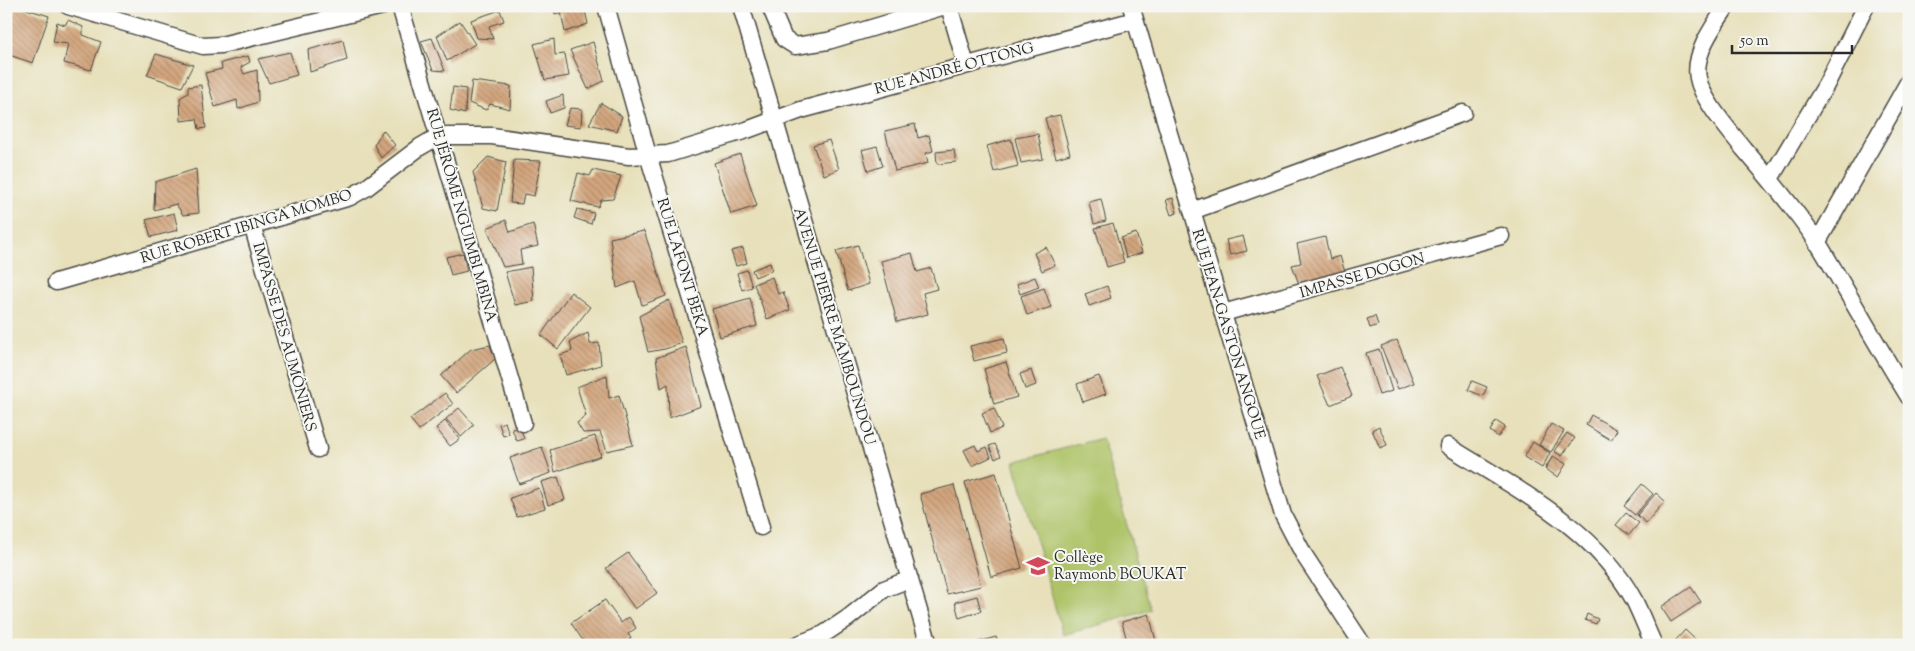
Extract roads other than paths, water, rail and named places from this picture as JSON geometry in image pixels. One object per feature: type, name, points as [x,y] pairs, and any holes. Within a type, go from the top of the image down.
[{"type":"street","points":[[68,6],[203,46],[221,45],[383,6]]},
{"type":"street","name":"RUE JÉRÔME NGUIMBI MBINA","points":[[400,6],[523,423]]},
{"type":"street","name":"RUE LAFONT BEKA","points":[[606,6],[648,155],[761,527]]},
{"type":"street","name":"AVENUE PIERRE MAMBOUNDOU","points":[[741,6],[929,645]]},
{"type":"street","points":[[770,6],[784,40],[795,46],[828,40],[945,6]]},
{"type":"street","points":[[949,6],[966,65]]},
{"type":"street","points":[[1727,6],[1712,28],[1701,53],[1697,66],[1699,84],[1725,125],[1770,179],[1817,243],[1875,344],[1909,397]]},
{"type":"street","points":[[1770,179],[1826,85],[1866,6]]},
{"type":"street","name":"RUE ANDRÉ OTTONG","points":[[774,119],[966,65],[1133,13]]},
{"type":"street","name":"RUE JEAN-GASTON ANGOUE","points":[[1133,13],[1283,515],[1304,555],[1363,645]]},
{"type":"street","points":[[1817,243],[1909,81]]},
{"type":"street","points":[[1192,212],[1463,113]]},
{"type":"street","points":[[439,136],[492,136],[621,155],[668,154],[747,130],[774,119]]},
{"type":"street","name":"RUE ROBERT IBINGA MOMBO","points":[[56,282],[350,197],[366,188],[420,147],[439,136]]},
{"type":"street","name":"IMPASSE DES AUMÔNIERS","points":[[252,225],[318,449]]},
{"type":"street","name":"IMPASSE DOGON","points":[[1223,313],[1500,236]]},
{"type":"street","points":[[1448,446],[1558,516],[1591,543],[1633,599],[1654,645]]},
{"type":"street","points":[[796,645],[824,634],[848,618],[884,589],[910,579]]},
{"type":"place","name":"Collège Raymonb BOUKAT","points":[[1038,566]]}]
